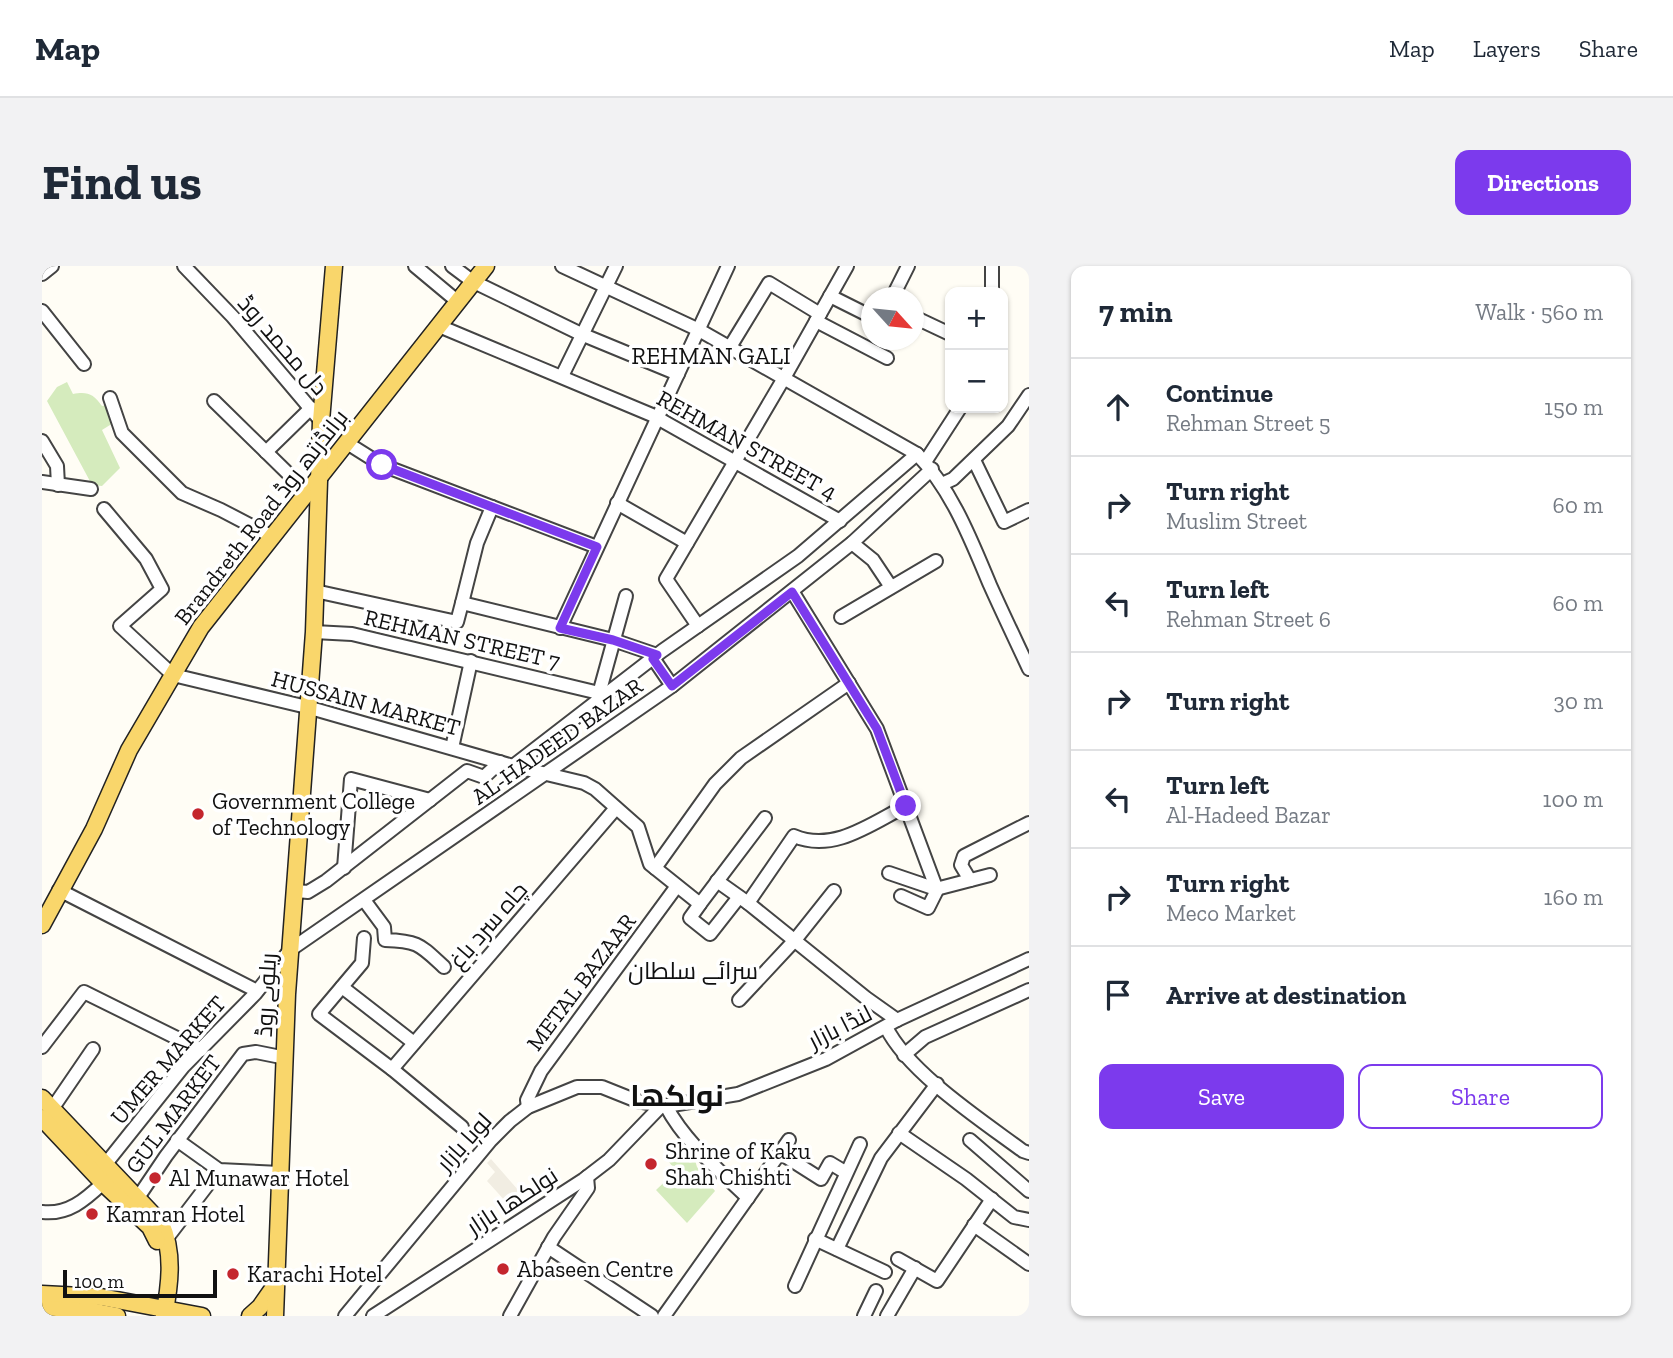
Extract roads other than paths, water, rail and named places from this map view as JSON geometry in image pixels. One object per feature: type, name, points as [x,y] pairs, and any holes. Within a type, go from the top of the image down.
[{"type":"main road","name":"ریلوے روڈ","points":[[275,1316],[290,950],[314,632],[321,474],[316,414],[334,266]]},
{"type":"main road","name":"Brandreth Road برانڈرتھ روڈ","points":[[42,925],[94,829],[130,750],[201,627],[486,266]]},
{"type":"main road","points":[[46,1108],[161,1223],[167,1238],[170,1276],[161,1312]]},
{"type":"main road","points":[[46,1108],[103,1183],[150,1227],[155,1236],[162,1266],[161,1312]]},
{"type":"main road","points":[[250,1316],[260,1307],[275,1284]]},
{"type":"main road","points":[[42,1294],[101,1297],[161,1312],[202,1316]]},
{"type":"main road","points":[[42,1310],[96,1312],[117,1316]]},
{"type":"street","points":[[42,274],[52,266]]},
{"type":"street","points":[[415,266],[457,301]]},
{"type":"street","points":[[452,266],[472,281],[582,334],[678,374]]},
{"type":"street","points":[[562,266],[699,330],[925,461],[942,484],[971,540],[1029,669]]},
{"type":"street","points":[[562,376],[616,266]]},
{"type":"street","points":[[560,628],[728,266]]},
{"type":"street","points":[[698,626],[666,579],[785,378],[847,266]]},
{"type":"street","points":[[898,287],[908,266]]},
{"type":"street","points":[[992,266],[992,287]]},
{"type":"street","name":"دل محمد روڈ","points":[[192,268],[316,414]]},
{"type":"street","points":[[730,347],[769,283],[818,318],[861,338]]},
{"type":"street","points":[[830,296],[861,312]]},
{"type":"street","points":[[42,312],[83,363]]},
{"type":"street","points":[[924,322],[945,332]]},
{"type":"street","name":"REHMAN STREET 4","points":[[439,326],[657,418],[839,521]]},
{"type":"street","points":[[878,350],[887,358]]},
{"type":"street","points":[[942,484],[953,479],[1008,426],[1029,395]]},
{"type":"street","points":[[110,398],[122,433],[182,493],[271,536]]},
{"type":"street","points":[[214,401],[307,492]]},
{"type":"street","points":[[296,891],[308,892],[327,881],[467,771],[484,777],[507,764],[798,556],[839,521],[925,461],[957,413]]},
{"type":"street","points":[[267,452],[316,414]]},
{"type":"street","points":[[42,442],[57,466],[58,485]]},
{"type":"street","points":[[347,443],[382,465],[597,547]]},
{"type":"street","points":[[974,460],[1004,522],[1029,510]]},
{"type":"street","name":"AL-HADEED BAZAR","points":[[290,950],[672,686],[852,542],[925,461]]},
{"type":"street","points":[[42,482],[91,489]]},
{"type":"street","points":[[617,503],[687,543]]},
{"type":"street","points":[[315,591],[457,622],[477,543],[492,507]]},
{"type":"street","points":[[104,509],[146,559],[162,589],[120,626],[173,675]]},
{"type":"street","points":[[852,542],[873,560],[891,587]]},
{"type":"street","points":[[841,617],[936,561]]},
{"type":"street","points":[[792,592],[877,729],[936,889],[928,908],[901,896]]},
{"type":"street","points":[[598,697],[626,596]]},
{"type":"street","points":[[462,603],[613,640],[655,657],[672,686]]},
{"type":"street","name":"REHMAN STREET 7","points":[[314,632],[352,634],[471,662],[598,697]]},
{"type":"street","points":[[452,748],[471,662]]},
{"type":"street","name":"HUSSAIN MARKET","points":[[173,675],[307,707],[584,783],[638,827],[650,864],[655,868]]},
{"type":"street","points":[[700,904],[655,868],[715,784],[741,758],[849,683]]},
{"type":"street","points":[[344,868],[351,779],[430,800]]},
{"type":"street","points":[[765,818],[690,918],[710,934],[743,900],[794,836],[806,841],[835,842],[906,806]]},
{"type":"street","name":"چاہ سرد باغ","points":[[392,1069],[616,808]]},
{"type":"street","points":[[970,880],[961,865],[964,856],[1029,823]]},
{"type":"street","points":[[889,873],[936,889],[989,875]]},
{"type":"street","points":[[718,881],[897,1020]]},
{"type":"street","name":"METAL BAZAAR","points":[[528,1107],[527,1100],[541,1072],[677,886]]},
{"type":"street","points":[[60,890],[257,991]]},
{"type":"street","points":[[739,1000],[795,940],[834,891]]},
{"type":"street","points":[[364,900],[384,927],[385,940],[410,940],[418,943],[444,967]]},
{"type":"street","points":[[364,938],[362,963],[319,1014],[392,1069],[462,1127]]},
{"type":"street","name":"UMER MARKET","points":[[104,1166],[183,1068],[257,991],[290,950]]},
{"type":"street","name":"لنڈا بازار","points":[[664,1106],[738,1094],[770,1083],[1029,959]]},
{"type":"street","points":[[342,987],[414,1043]]},
{"type":"street","points":[[904,1055],[925,1037],[1029,990]]},
{"type":"street","points":[[42,1047],[84,992],[201,1050]]},
{"type":"street","points":[[886,1027],[904,1055],[960,1104],[1029,1153]]},
{"type":"street","points":[[46,1108],[93,1049]]},
{"type":"street","name":"GUL MARKET","points":[[136,1199],[243,1054],[256,1052],[286,1058]]},
{"type":"street","points":[[837,1249],[881,1158],[937,1084]]},
{"type":"street","name":"لوہا بازار","points":[[345,1316],[471,1163],[510,1121],[528,1107],[565,1090],[589,1087],[602,1087],[637,1101],[664,1106]]},
{"type":"street","points":[[664,1106],[694,1145],[748,1198]]},
{"type":"street","name":"نولکھا بازار","points":[[373,1316],[587,1177],[609,1160],[664,1106]]},
{"type":"street","points":[[899,1133],[1014,1217],[1029,1220]]},
{"type":"street","points":[[177,1140],[219,1170],[280,1173]]},
{"type":"street","points":[[664,1316],[789,1140]]},
{"type":"street","points":[[970,1140],[1028,1189]]},
{"type":"street","points":[[795,1286],[860,1144]]},
{"type":"street","points":[[780,1153],[821,1179],[830,1163],[845,1172]]},
{"type":"street","points":[[167,1238],[219,1170]]},
{"type":"street","points":[[510,1316],[548,1247],[588,1188],[587,1177]]},
{"type":"street","points":[[42,1212],[71,1209],[103,1183]]},
{"type":"street","points":[[898,1259],[937,1281],[992,1199]]},
{"type":"street","points":[[974,1225],[1029,1264]]},
{"type":"street","points":[[815,1239],[885,1272]]},
{"type":"street","points":[[548,1247],[652,1316]]},
{"type":"street","points":[[887,1316],[915,1268]]},
{"type":"street","points":[[864,1316],[876,1291]]},
{"type":"place","name":"Government College of Technology","points":[[198,814]]},
{"type":"place","name":"Shrine of Kaku Shah Chishti","points":[[651,1164]]},
{"type":"place","name":"Al Munawar Hotel","points":[[155,1178]]},
{"type":"place","name":"Kamran Hotel","points":[[92,1214]]},
{"type":"place","name":"Abaseen Centre","points":[[503,1269]]},
{"type":"place","name":"Karachi Hotel","points":[[233,1274]]},
{"type":"district","name":"REHMAN GALI","points":[[711,356]]},
{"type":"district","name":"سرائے سلطان","points":[[693,971]]},
{"type":"district","name":"نولکھا","points":[[677,1096]]}]
